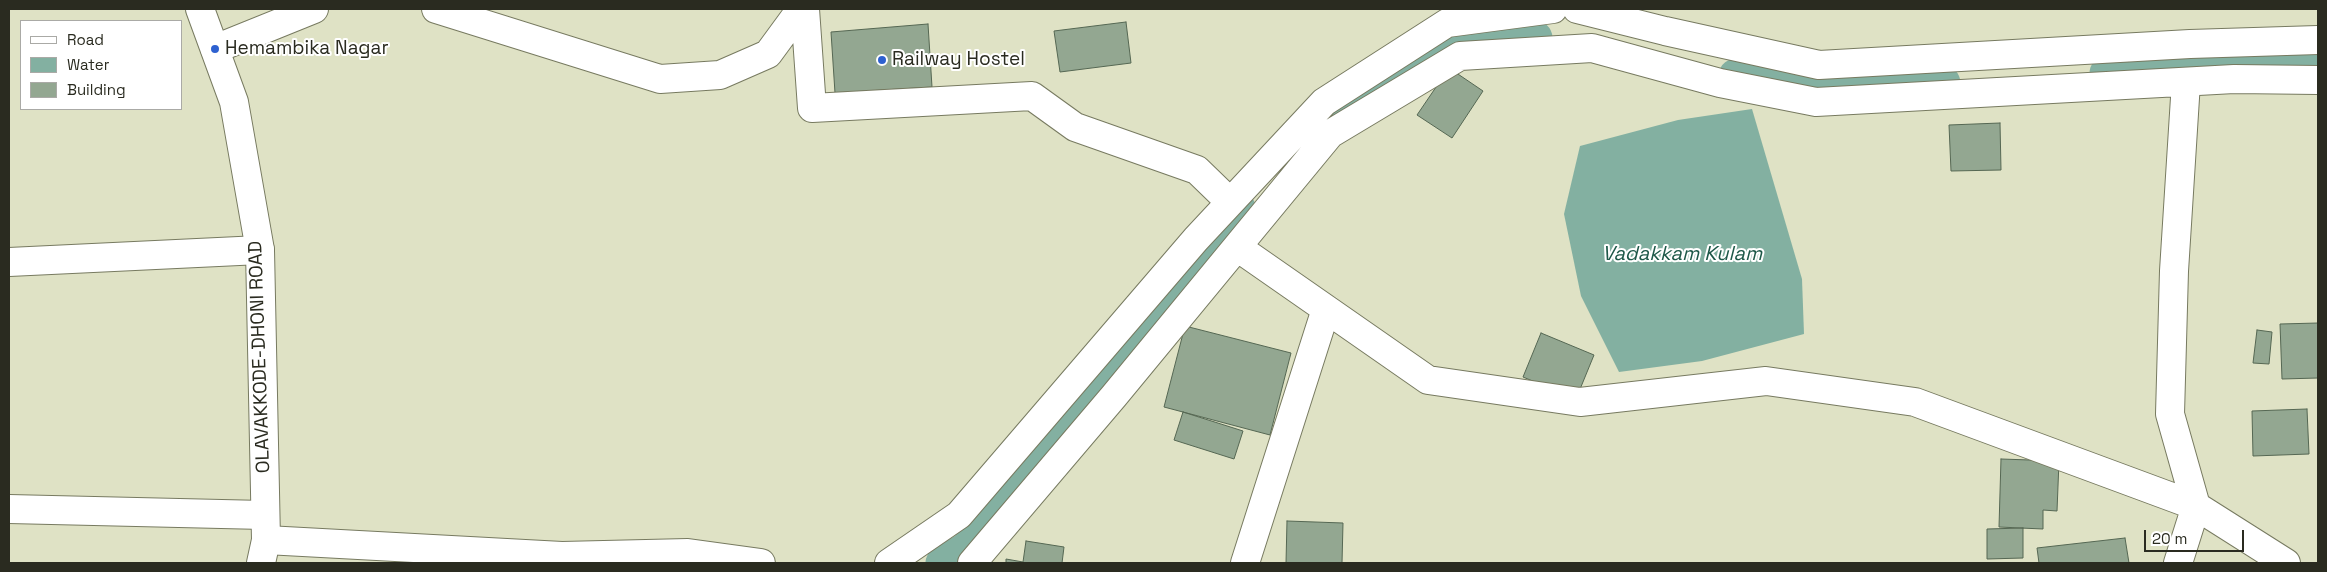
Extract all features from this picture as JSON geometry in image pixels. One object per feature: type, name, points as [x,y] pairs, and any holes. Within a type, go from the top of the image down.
[{"type":"street","name":"OLAVAKKODE-DHONI ROAD","points":[[200,9],[234,102],[260,250],[264,540]]},
{"type":"street","points":[[215,49],[314,9]]},
{"type":"street","points":[[436,9],[660,79],[720,75],[768,54],[801,9]]},
{"type":"street","points":[[806,9],[812,108],[1032,96],[1074,127],[1198,170],[1230,202]]},
{"type":"street","points":[[889,563],[959,515],[1183,254],[1324,102],[1447,23],[1553,9]]},
{"type":"street","points":[[1577,9],[1665,31],[1819,65],[2190,44],[2318,40]]},
{"type":"street","points":[[972,563],[1330,134],[1460,56],[1592,48],[1720,83],[1816,102],[2234,79],[2318,80]]},
{"type":"street","points":[[2178,563],[2196,506],[2170,414],[2174,272],[2186,82]]},
{"type":"street","points":[[1237,247],[1428,380],[1580,402],[1766,382],[1915,402],[2196,506],[2286,563]]},
{"type":"street","points":[[9,262],[260,250]]},
{"type":"street","points":[[1245,563],[1326,309]]},
{"type":"street","points":[[9,509],[264,540],[562,556],[688,553],[761,563]]},
{"type":"water","name":"Vadakkam Kulam","points":[[1752,109],[1802,279],[1804,334],[1702,361],[1619,372],[1581,296],[1564,214],[1580,146],[1678,120]]},
{"type":"building","points":[[1126,22],[1131,63],[1060,72],[1054,31]]},
{"type":"building","name":"Railway Hostel","points":[[928,24],[932,87],[835,93],[831,32]]},
{"type":"building","points":[[1449,68],[1483,91],[1452,138],[1417,115]]},
{"type":"building","points":[[2000,123],[2001,170],[1951,171],[1949,125]]},
{"type":"building","points":[[2318,323],[2318,378],[2282,379],[2280,324]]},
{"type":"building","points":[[1185,326],[1291,353],[1270,435],[1164,407]]},
{"type":"building","points":[[2257,330],[2272,332],[2269,364],[2253,363]]},
{"type":"building","points":[[1541,333],[1594,355],[1576,399],[1523,377]]},
{"type":"building","points":[[2307,409],[2309,454],[2253,456],[2252,411]]},
{"type":"building","points":[[1183,412],[1243,431],[1234,459],[1174,440]]},
{"type":"building","points":[[2001,459],[2059,461],[2057,511],[2043,510],[2043,529],[1999,527]]},
{"type":"building","points":[[1287,521],[1343,523],[1342,563],[1286,563]]},
{"type":"building","points":[[2023,528],[2023,558],[1987,559],[1987,529]]},
{"type":"building","points":[[2125,538],[2129,563],[2039,563],[2037,548]]},
{"type":"building","points":[[1026,541],[1064,547],[1062,563],[1006,563],[1006,559],[1023,562]]},
{"type":"waterway","points":[[1292,153],[1318,125],[1460,42],[1535,38]]},
{"type":"waterway","points":[[2107,73],[2318,59]]},
{"type":"waterway","points":[[1736,76],[1822,86],[1943,83]]},
{"type":"waterway","points":[[943,563],[967,549],[1221,230],[1239,210]]},
{"type":"waterway","points":[[420,563],[481,562]]},
{"type":"place","name":"Hemambika Nagar","points":[[215,49]]},
{"type":"place","name":"Railway Hostel","points":[[882,60]]}]
